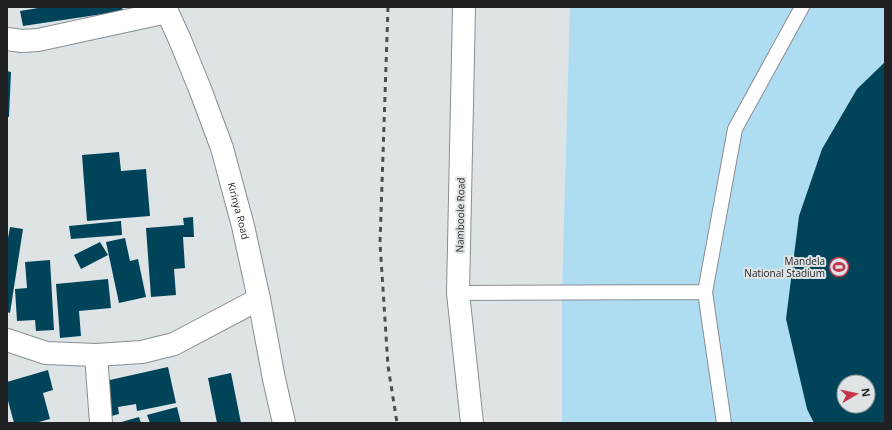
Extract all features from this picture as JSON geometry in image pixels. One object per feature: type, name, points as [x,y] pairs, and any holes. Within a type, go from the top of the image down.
[{"type":"street","name":"Namboole Road","points":[[464,7],[458,293],[472,423]]},
{"type":"street","points":[[7,39],[22,41],[38,40],[166,9]]},
{"type":"street","name":"Kirinya Road","points":[[166,9],[200,89],[222,148],[243,226],[284,423]]},
{"type":"street","points":[[7,340],[46,353],[96,355],[142,352],[174,344],[259,299]]},
{"type":"street","points":[[96,355],[101,423]]},
{"type":"lane","points":[[724,423],[705,292],[735,129],[802,7]]},
{"type":"lane","points":[[458,293],[705,292]]},
{"type":"shaded area","points":[[570,7],[885,7],[885,423],[562,423],[562,292]]},
{"type":"building","points":[[44,7],[122,7],[123,11],[23,26],[20,11]]},
{"type":"building","name":"Mandela National Stadium","points":[[885,62],[885,423],[814,423],[807,409],[786,319],[799,216],[822,149],[857,89]]},
{"type":"building","points":[[7,71],[11,72],[9,117],[7,117]]},
{"type":"building","points":[[119,152],[121,171],[146,169],[150,216],[87,221],[82,155]]},
{"type":"building","points":[[193,217],[194,237],[183,237],[185,268],[174,269],[176,295],[151,297],[146,228],[184,225],[183,218]]},
{"type":"building","points":[[121,221],[122,235],[71,239],[69,226]]},
{"type":"building","points":[[10,227],[23,229],[10,313],[7,312],[7,244]]},
{"type":"building","points":[[125,238],[130,261],[138,259],[146,297],[119,303],[106,242]]},
{"type":"building","points":[[100,242],[108,255],[81,269],[74,255]]},
{"type":"building","points":[[50,260],[54,330],[36,331],[35,320],[17,321],[15,289],[27,288],[25,262]]},
{"type":"building","points":[[108,279],[111,308],[79,311],[81,336],[60,338],[56,284]]},
{"type":"building","points":[[168,367],[176,403],[137,411],[136,404],[118,407],[119,414],[108,417],[101,382]]},
{"type":"building","points":[[48,370],[53,390],[43,393],[50,419],[39,423],[14,423],[7,397],[7,382]]},
{"type":"building","points":[[231,373],[241,423],[217,423],[208,378]]},
{"type":"building","points":[[177,407],[181,423],[150,423],[147,415]]},
{"type":"building","points":[[139,417],[141,423],[118,423]]},
{"type":"railway","points":[[388,7],[380,243],[388,366],[397,423]]},
{"type":"place","name":"Mandela National Stadium","points":[[839,267]]}]
